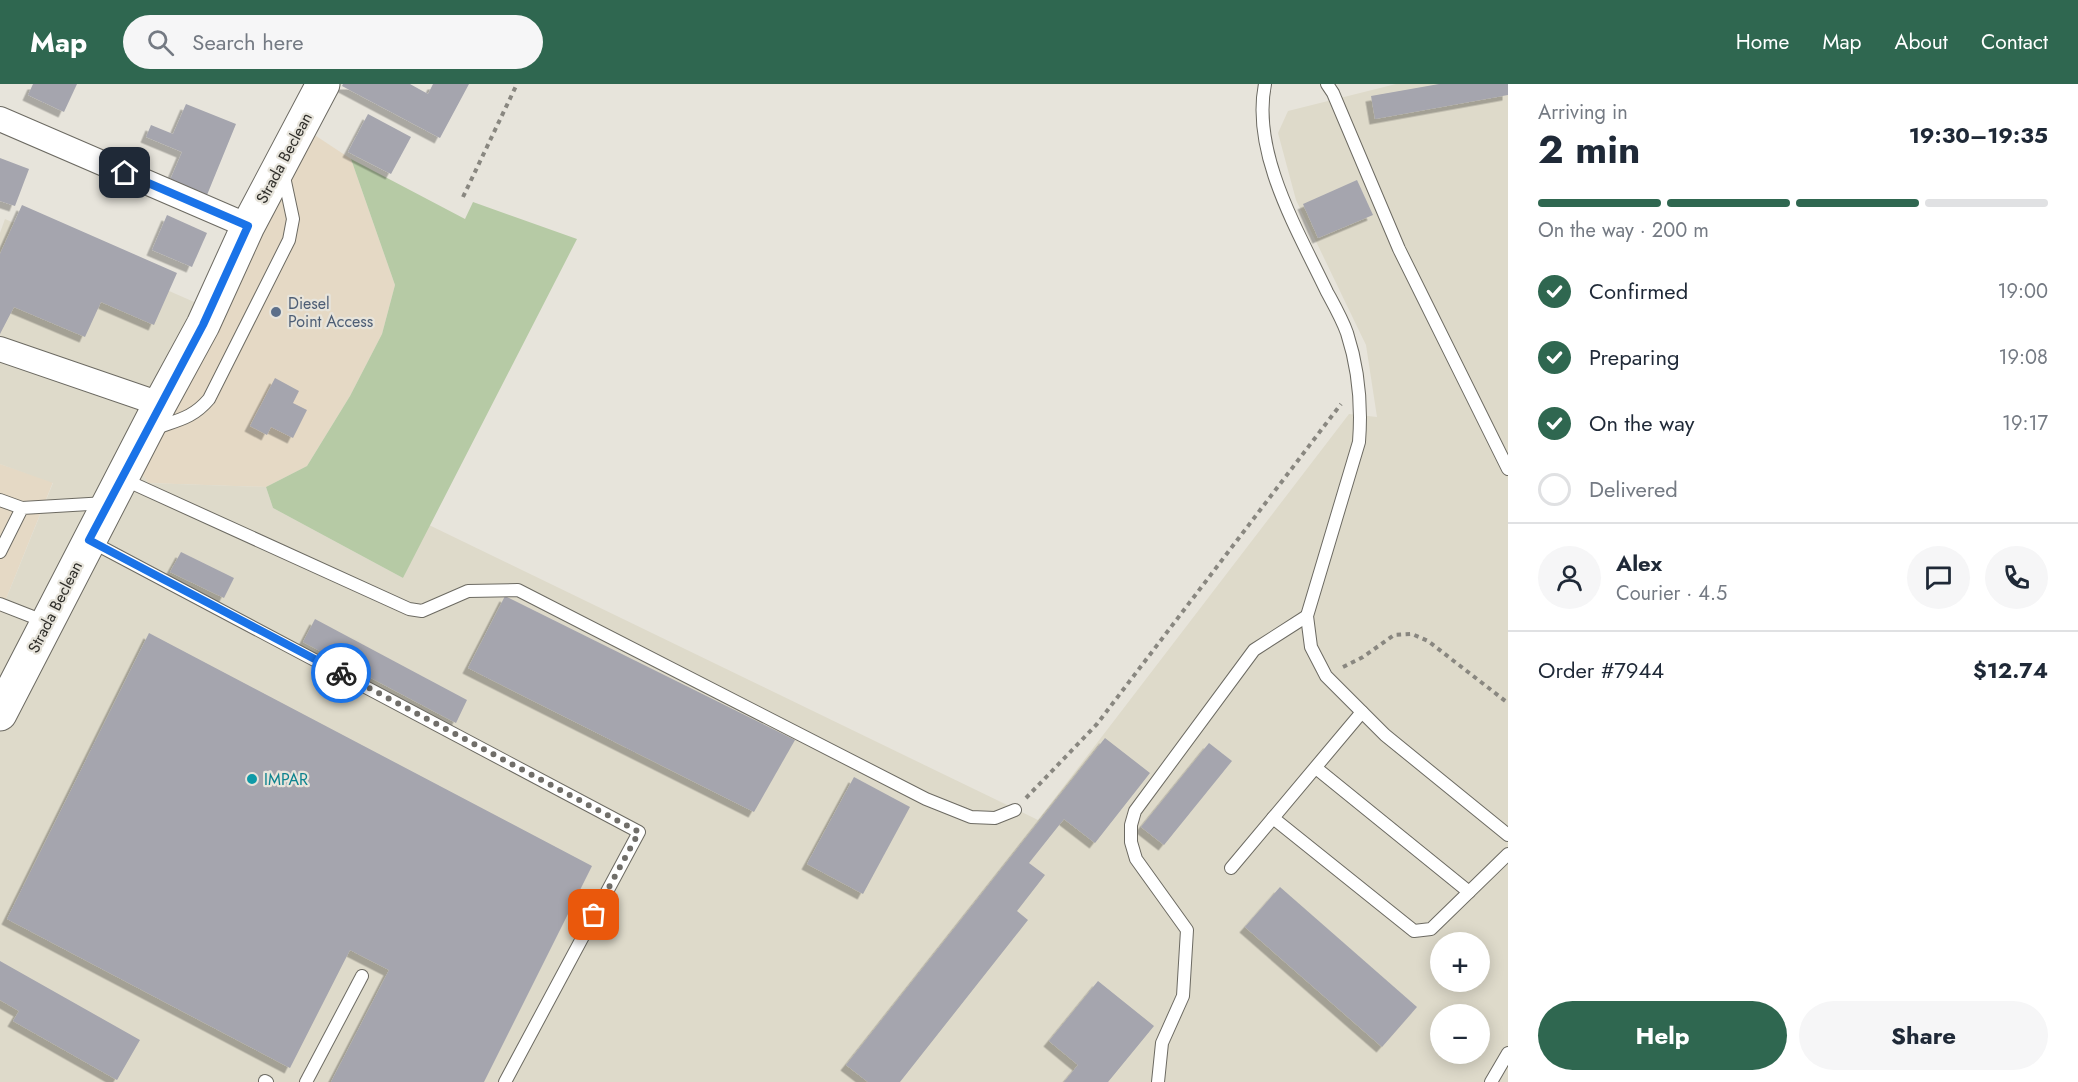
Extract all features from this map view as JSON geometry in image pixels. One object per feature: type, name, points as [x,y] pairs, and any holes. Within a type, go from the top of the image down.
[{"type":"main road","name":"Strada Beclean","points":[[0,714],[203,325],[248,226],[323,84]]},
{"type":"street","points":[[0,119],[248,226]]},
{"type":"street","points":[[0,349],[153,418]]},
{"type":"lane","points":[[1265,84],[1263,124],[1271,163],[1284,201],[1346,331],[1359,380],[1362,414],[1359,442],[1307,616],[1311,647],[1326,676],[1385,735],[1508,835]]},
{"type":"lane","points":[[1327,84],[1334,93],[1399,249],[1508,469]]},
{"type":"lane","points":[[153,418],[186,418],[200,410],[209,399],[289,240],[293,219],[281,163]]},
{"type":"lane","points":[[0,500],[22,508],[116,491],[409,609],[422,610],[468,591],[518,590],[926,799],[971,817],[995,818],[1015,810]]},
{"type":"lane","points":[[0,552],[22,508]]},
{"type":"lane","points":[[89,540],[639,832],[506,1082]]},
{"type":"lane","points":[[0,604],[46,622]]},
{"type":"lane","points":[[1158,1082],[1162,1043],[1183,996],[1187,930],[1136,859],[1131,842],[1131,825],[1135,811],[1254,651],[1307,616]]},
{"type":"lane","points":[[1232,868],[1362,712]]},
{"type":"lane","points":[[1316,768],[1469,892]]},
{"type":"lane","points":[[1273,818],[1414,931],[1431,929],[1508,854]]},
{"type":"lane","points":[[306,1082],[362,976]]},
{"type":"lane","points":[[1491,1082],[1508,1053]]},
{"type":"path","points":[[463,197],[517,84]]},
{"type":"path","points":[[1015,810],[1097,724],[1359,380]]},
{"type":"path","points":[[1326,676],[1364,657],[1394,635],[1412,634],[1428,640],[1508,703]]},
{"type":"shaded area","points":[[1396,84],[1508,84],[1508,1082],[0,1082],[0,614],[53,483],[0,464],[0,233],[5,219],[217,312],[137,466],[148,483],[266,487],[273,508],[403,578],[429,525],[1038,820],[1349,414],[1377,417],[1366,345],[1296,200],[1278,133],[1288,111]]},
{"type":"shaded area","points":[[310,132],[351,159],[395,285],[382,334],[350,396],[307,466],[266,487],[148,483],[137,466]]},
{"type":"shaded area","points":[[0,464],[53,482],[0,614]]},
{"type":"green space","points":[[351,159],[465,219],[473,202],[577,239],[403,578],[273,508],[266,487],[307,466],[350,396],[382,334],[395,285]]},
{"type":"building","points":[[33,84],[77,84],[64,112],[28,95]]},
{"type":"building","points":[[343,84],[410,84],[428,94],[433,84],[469,84],[440,138],[342,86]]},
{"type":"building","points":[[1439,84],[1508,84],[1508,95],[1375,119],[1371,96]]},
{"type":"building","points":[[186,104],[236,124],[207,195],[170,180],[182,152],[146,137],[151,125],[173,134]]},
{"type":"building","points":[[368,114],[411,137],[391,174],[348,152]]},
{"type":"building","points":[[0,158],[29,169],[15,206],[0,201]]},
{"type":"building","points":[[1357,180],[1373,215],[1318,238],[1303,204]]},
{"type":"building","points":[[22,205],[177,273],[154,325],[101,302],[85,337],[14,307],[0,334],[0,254]]},
{"type":"building","points":[[167,215],[207,233],[192,267],[152,250]]},
{"type":"building","points":[[275,378],[299,391],[293,403],[307,410],[293,438],[271,427],[267,435],[250,426]]},
{"type":"building","points":[[181,552],[234,578],[224,598],[170,572]]},
{"type":"building","points":[[505,596],[795,740],[754,812],[468,668]]},
{"type":"building","points":[[315,619],[467,700],[456,723],[303,642]]},
{"type":"building","name":"IMPAR","points":[[149,633],[592,866],[484,1082],[331,1082],[389,970],[350,950],[290,1068],[7,919]]},
{"type":"building","points":[[1105,738],[1150,773],[1095,843],[1064,819],[1029,863],[1045,875],[1017,911],[1028,920],[900,1082],[868,1082],[846,1065]]},
{"type":"building","points":[[1209,743],[1232,761],[1164,845],[1141,827]]},
{"type":"building","points":[[854,777],[910,807],[863,894],[807,864]]},
{"type":"building","points":[[1280,887],[1417,1007],[1382,1047],[1245,927]]},
{"type":"building","points":[[0,961],[140,1040],[117,1080],[13,1021],[19,1011],[0,1000]]},
{"type":"building","points":[[1098,981],[1154,1026],[1108,1082],[1064,1082],[1078,1065],[1049,1041]]},
{"type":"way so far","points":[[341,673],[639,832],[594,915]]},
{"type":"place","name":"Diesel Point Access","points":[[276,312]]},
{"type":"place","name":"IMPAR","points":[[252,779]]},
{"type":"route","points":[[125,173],[248,226],[203,325],[160,404],[111,503],[89,540],[341,673]]}]
